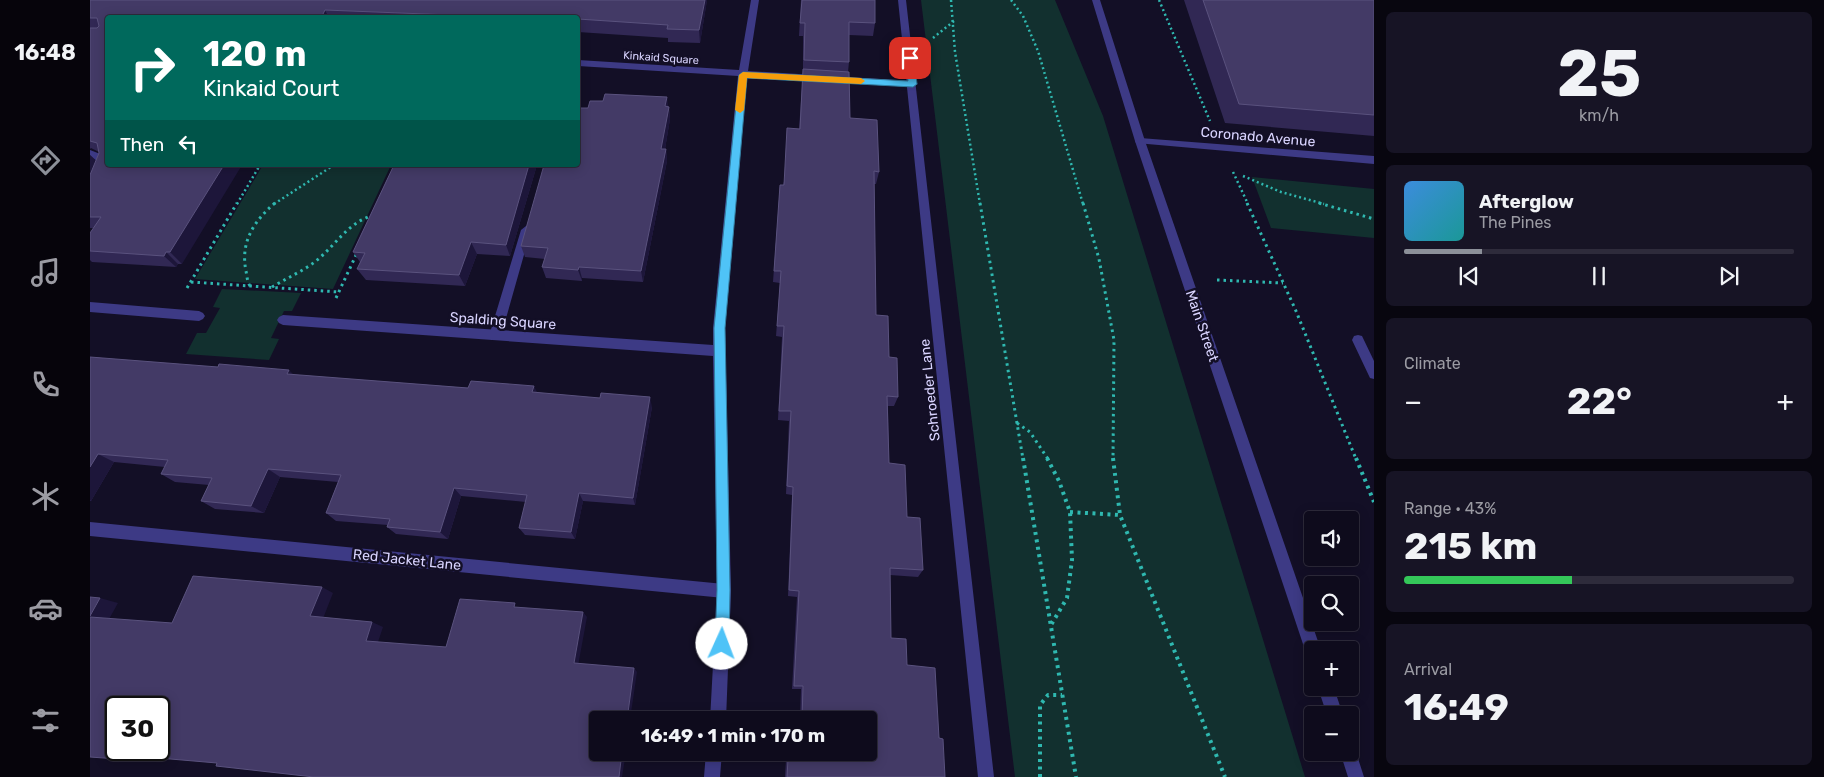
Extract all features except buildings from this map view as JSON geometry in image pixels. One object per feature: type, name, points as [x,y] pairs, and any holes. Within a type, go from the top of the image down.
[{"type":"street","points":[[719,711],[724,590],[719,328],[743,75],[755,0]]},
{"type":"street","name":"Schroeder Lane","points":[[902,0],[913,84],[986,777]]},
{"type":"street","points":[[1086,0],[1103,25]]},
{"type":"street","name":"Main Street","points":[[1096,0],[1140,141],[1310,641]]},
{"type":"street","name":"Kinkaid Square","points":[[580,63],[743,75],[913,84]]},
{"type":"street","name":"Coronado Avenue","points":[[1140,141],[1374,160]]},
{"type":"street","points":[[90,154],[105,160]]},
{"type":"street","points":[[90,194],[98,183],[105,165]]},
{"type":"street","points":[[495,336],[528,222]]},
{"type":"street","points":[[90,307],[199,316]]},
{"type":"street","name":"Spalding Square","points":[[283,320],[720,351]]},
{"type":"street","points":[[1358,340],[1374,374]]},
{"type":"street","name":"Red Jacket Lane","points":[[90,529],[724,590]]},
{"type":"street","points":[[712,777],[713,761]]},
{"type":"street","points":[[1351,761],[1356,777]]},
{"type":"path","points":[[951,0],[955,52],[1076,777]]},
{"type":"path","points":[[1011,0],[1023,16],[1038,51],[1099,259],[1114,340],[1113,456],[1120,515],[1225,777]]},
{"type":"path","points":[[1160,0],[1211,122]]},
{"type":"path","points":[[172,314],[259,167]]},
{"type":"path","points":[[250,286],[248,284],[244,254],[250,232],[255,224],[281,198],[331,167]]},
{"type":"path","points":[[1231,167],[1283,284],[1374,502]]},
{"type":"path","points":[[1233,172],[1281,192],[1374,219]]},
{"type":"path","points":[[370,224],[378,207]]},
{"type":"path","points":[[272,287],[317,260],[350,228],[367,216],[374,216]]},
{"type":"path","points":[[324,323],[358,250]]},
{"type":"path","points":[[1186,278],[1283,284]]},
{"type":"path","points":[[191,282],[339,292]]},
{"type":"path","points":[[1017,422],[1030,432],[1046,455],[1059,481],[1070,512],[1072,560],[1067,598],[1051,626]]},
{"type":"path","points":[[1070,512],[1120,515]]},
{"type":"path","points":[[1040,777],[1040,705],[1048,695],[1063,694]]},
{"type":"green space","points":[[921,0],[1055,0],[1103,116],[1305,777],[1015,777]]},
{"type":"green space","points":[[262,167],[390,167],[333,289],[195,279]]},
{"type":"green space","points":[[1252,177],[1374,189],[1374,238],[1271,228]]},
{"type":"green space","points":[[222,289],[301,293],[292,311],[284,311],[271,338],[279,339],[269,360],[186,354],[197,333],[206,333],[220,308],[213,307]]},
{"type":"slow traffic","points":[[740,110],[743,75],[861,81]]},
{"type":"route","points":[[722,644],[724,590],[719,328],[743,75],[913,84],[910,58]]}]
